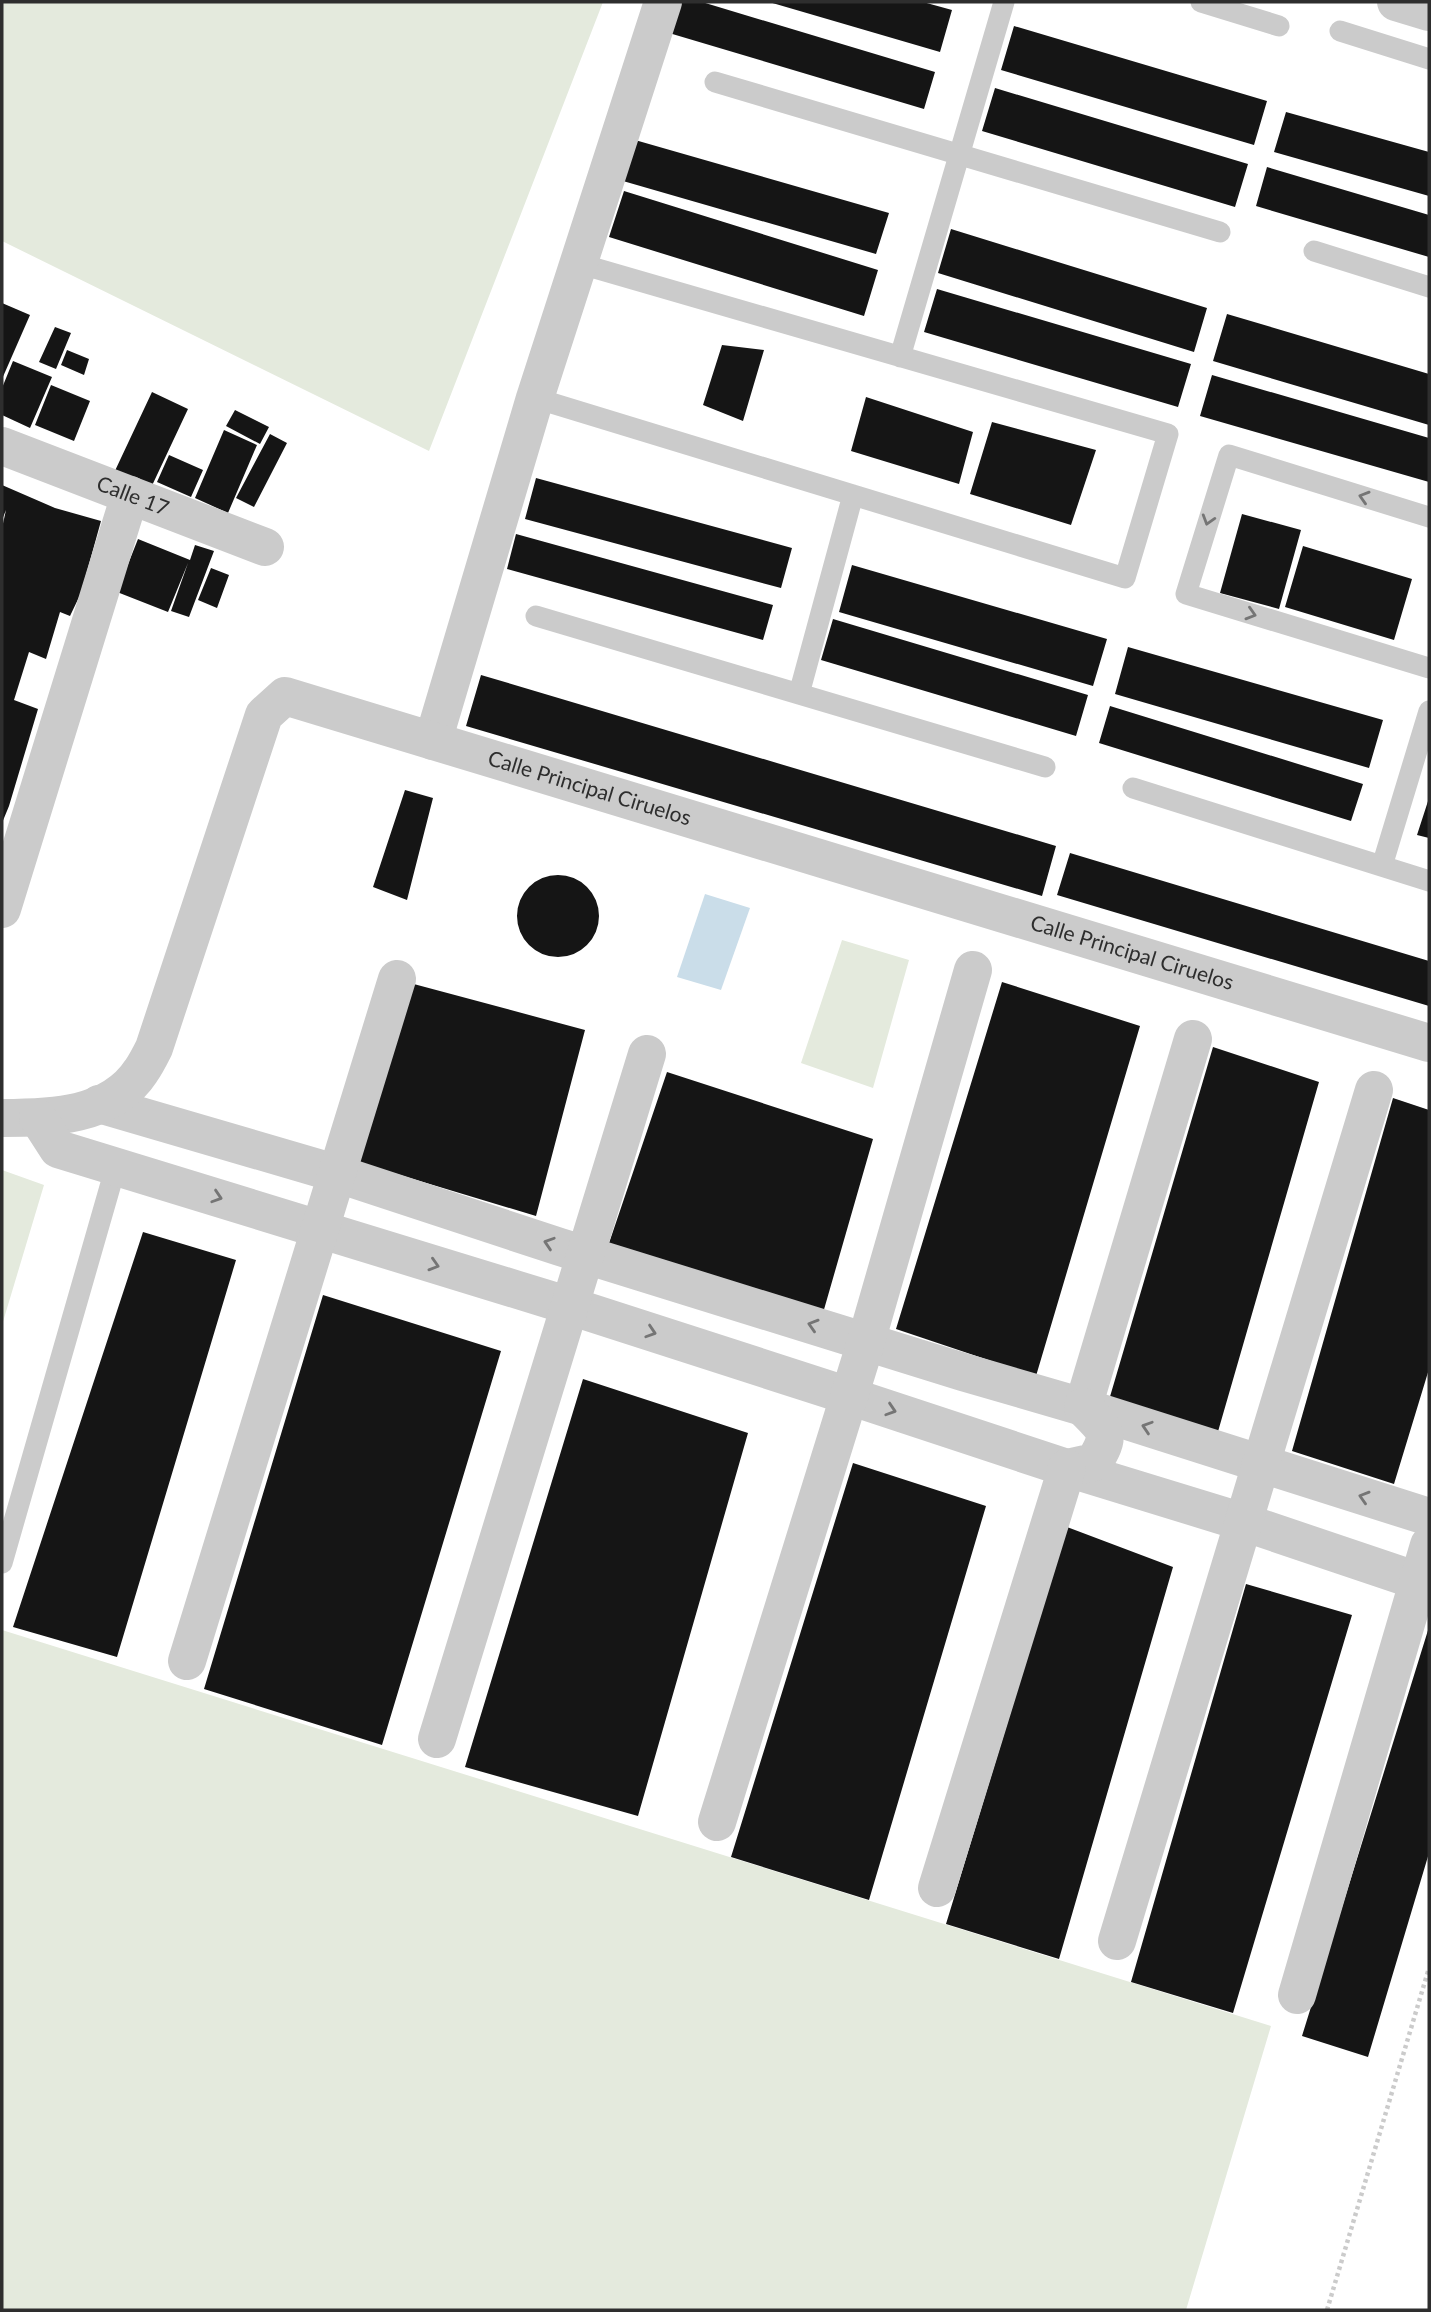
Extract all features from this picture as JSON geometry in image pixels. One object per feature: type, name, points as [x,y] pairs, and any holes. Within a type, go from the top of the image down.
[{"type":"street","points":[[433,741],[534,398],[663,2]]},
{"type":"street","points":[[1396,2],[1429,12]]},
{"type":"street","name":"Calle 17","points":[[2,446],[265,547]]},
{"type":"street","points":[[2,909],[130,495]]},
{"type":"street","name":"Calle Principal Ciruelos","points":[[20,1118],[72,1115],[116,1096],[140,1074],[154,1048],[264,715],[285,696],[1429,1043]]},
{"type":"street","points":[[717,1822],[866,1342],[973,970]]},
{"type":"street","points":[[187,1661],[335,1173],[397,979]]},
{"type":"street","points":[[1083,1407],[1193,1039]]},
{"type":"street","points":[[437,1739],[647,1054]]},
{"type":"street","points":[[1117,1941],[1374,1090]]},
{"type":"street","points":[[99,1104],[335,1173],[1429,1517]]},
{"type":"street","points":[[20,1118],[58,1149],[570,1306],[1067,1468],[1243,1522],[1418,1581]]},
{"type":"street","points":[[126,1169],[151,1119]]},
{"type":"street","points":[[1067,1468],[1048,1448],[1048,1429],[1059,1414],[1083,1407]]},
{"type":"street","points":[[937,1888],[1067,1468]]},
{"type":"street","points":[[1297,1995],[1429,1545]]},
{"type":"lane","points":[[900,357],[1004,2]]},
{"type":"lane","points":[[1201,2],[1279,26]]},
{"type":"lane","points":[[1340,31],[1429,59]]},
{"type":"lane","points":[[715,82],[1220,232]]},
{"type":"lane","points":[[1314,251],[1429,287]]},
{"type":"lane","points":[[534,398],[1125,578],[1168,434],[577,263]]},
{"type":"lane","points":[[1429,517],[1229,455],[1185,594],[1429,668]]},
{"type":"lane","points":[[799,694],[853,495]]},
{"type":"lane","points":[[536,616],[1045,767]]},
{"type":"lane","points":[[1382,866],[1429,711]]},
{"type":"lane","points":[[1133,788],[1429,881]]},
{"type":"lane","points":[[2,1563],[126,1169]]},
{"type":"path","points":[[1327,2310],[1429,1968]]},
{"type":"shaded area","points":[[2,2],[603,2],[429,451],[2,241]]},
{"type":"shaded area","points":[[842,940],[909,960],[873,1088],[801,1063]]},
{"type":"shaded area","points":[[2,1170],[44,1185],[2,1325]]},
{"type":"shaded area","points":[[2,1630],[1271,2026],[1186,2310],[2,2310]]},
{"type":"water","points":[[705,894],[750,908],[721,990],[677,977]]},
{"type":"building","points":[[678,2],[702,2],[935,72],[924,109],[669,33]]},
{"type":"building","points":[[769,2],[923,2],[952,10],[940,52]]},
{"type":"building","points":[[1014,26],[1267,101],[1254,145],[1001,70]]},
{"type":"building","points":[[995,88],[1248,164],[1235,207],[982,131]]},
{"type":"building","points":[[1286,112],[1429,152],[1429,196],[1274,152]]},
{"type":"building","points":[[635,140],[889,213],[876,254],[623,181]]},
{"type":"building","points":[[1267,167],[1429,215],[1429,257],[1256,206]]},
{"type":"building","points":[[624,191],[878,270],[864,316],[609,237]]},
{"type":"building","points":[[951,229],[1207,308],[1194,352],[938,273]]},
{"type":"building","points":[[937,289],[1191,364],[1178,407],[924,332]]},
{"type":"building","points":[[2,303],[30,315],[2,379]]},
{"type":"building","points":[[1227,314],[1429,374],[1429,425],[1213,361]]},
{"type":"building","points":[[55,327],[71,333],[56,369],[39,362]]},
{"type":"building","points":[[722,345],[764,350],[743,421],[703,405]]},
{"type":"building","points":[[67,350],[89,359],[84,375],[61,365]]},
{"type":"building","points":[[13,361],[52,377],[30,428],[2,415],[2,388]]},
{"type":"building","points":[[1212,375],[1429,438],[1429,482],[1200,416]]},
{"type":"building","points":[[51,385],[90,401],[74,441],[35,425]]},
{"type":"building","points":[[152,392],[188,409],[149,492],[113,475]]},
{"type":"building","points":[[866,397],[973,432],[959,484],[851,451]]},
{"type":"building","points":[[235,410],[269,427],[260,444],[226,426]]},
{"type":"building","points":[[992,422],[1096,450],[1071,525],[970,494]]},
{"type":"building","points":[[224,430],[257,445],[228,513],[195,498]]},
{"type":"building","points":[[270,434],[287,443],[254,507],[236,498]]},
{"type":"building","points":[[169,455],[203,470],[191,497],[157,482]]},
{"type":"building","points":[[536,478],[792,548],[781,588],[525,519]]},
{"type":"building","points":[[2,485],[55,508],[101,521],[81,593],[70,616],[60,612],[46,659],[29,652],[14,700],[38,709],[2,823],[2,528],[6,510],[2,520]]},
{"type":"building","points":[[1242,514],[1301,530],[1279,609],[1220,593]]},
{"type":"building","points":[[516,534],[773,605],[763,640],[507,569]]},
{"type":"building","points":[[138,539],[190,560],[195,545],[214,551],[189,617],[171,611],[188,563],[168,612],[117,592]]},
{"type":"building","points":[[1303,546],[1412,579],[1394,640],[1285,607]]},
{"type":"building","points":[[852,565],[1107,639],[1093,686],[839,612]]},
{"type":"building","points":[[211,568],[229,575],[217,608],[198,600]]},
{"type":"building","points":[[833,619],[1088,695],[1076,736],[821,660]]},
{"type":"building","points":[[1128,647],[1383,720],[1369,768],[1115,694]]},
{"type":"building","points":[[481,675],[1056,846],[1042,896],[466,726]]},
{"type":"building","points":[[1110,706],[1363,784],[1351,821],[1099,743]]},
{"type":"building","points":[[405,790],[433,798],[407,900],[373,887]]},
{"type":"building","points":[[1429,798],[1429,838],[1417,835]]},
{"type":"building","points":[[1070,853],[1429,961],[1429,1006],[1057,895]]},
{"type":"building","points":[[558,875],[574,878],[587,887],[596,900],[599,916],[596,932],[587,945],[574,954],[558,957],[542,954],[529,945],[520,932],[517,916],[520,900],[529,887],[542,878]]},
{"type":"building","points":[[1002,982],[1140,1026],[1036,1376],[896,1329]]},
{"type":"building","points":[[410,983],[585,1030],[536,1216],[347,1159]]},
{"type":"building","points":[[1213,1047],[1319,1082],[1217,1435],[1109,1400]]},
{"type":"building","points":[[667,1072],[873,1139],[823,1313],[606,1252]]},
{"type":"building","points":[[1393,1098],[1429,1110],[1429,1369],[1394,1484],[1292,1451]]},
{"type":"building","points":[[143,1232],[236,1260],[117,1657],[13,1627]]},
{"type":"building","points":[[323,1295],[501,1351],[382,1745],[204,1689]]},
{"type":"building","points":[[583,1379],[748,1433],[638,1816],[465,1767]]},
{"type":"building","points":[[853,1463],[986,1506],[869,1900],[731,1857]]},
{"type":"building","points":[[1067,1527],[1173,1567],[1059,1959],[946,1924]]},
{"type":"building","points":[[1246,1584],[1352,1615],[1233,2013],[1131,1982]]},
{"type":"building","points":[[1429,1627],[1429,1853],[1368,2057],[1302,2036]]}]
